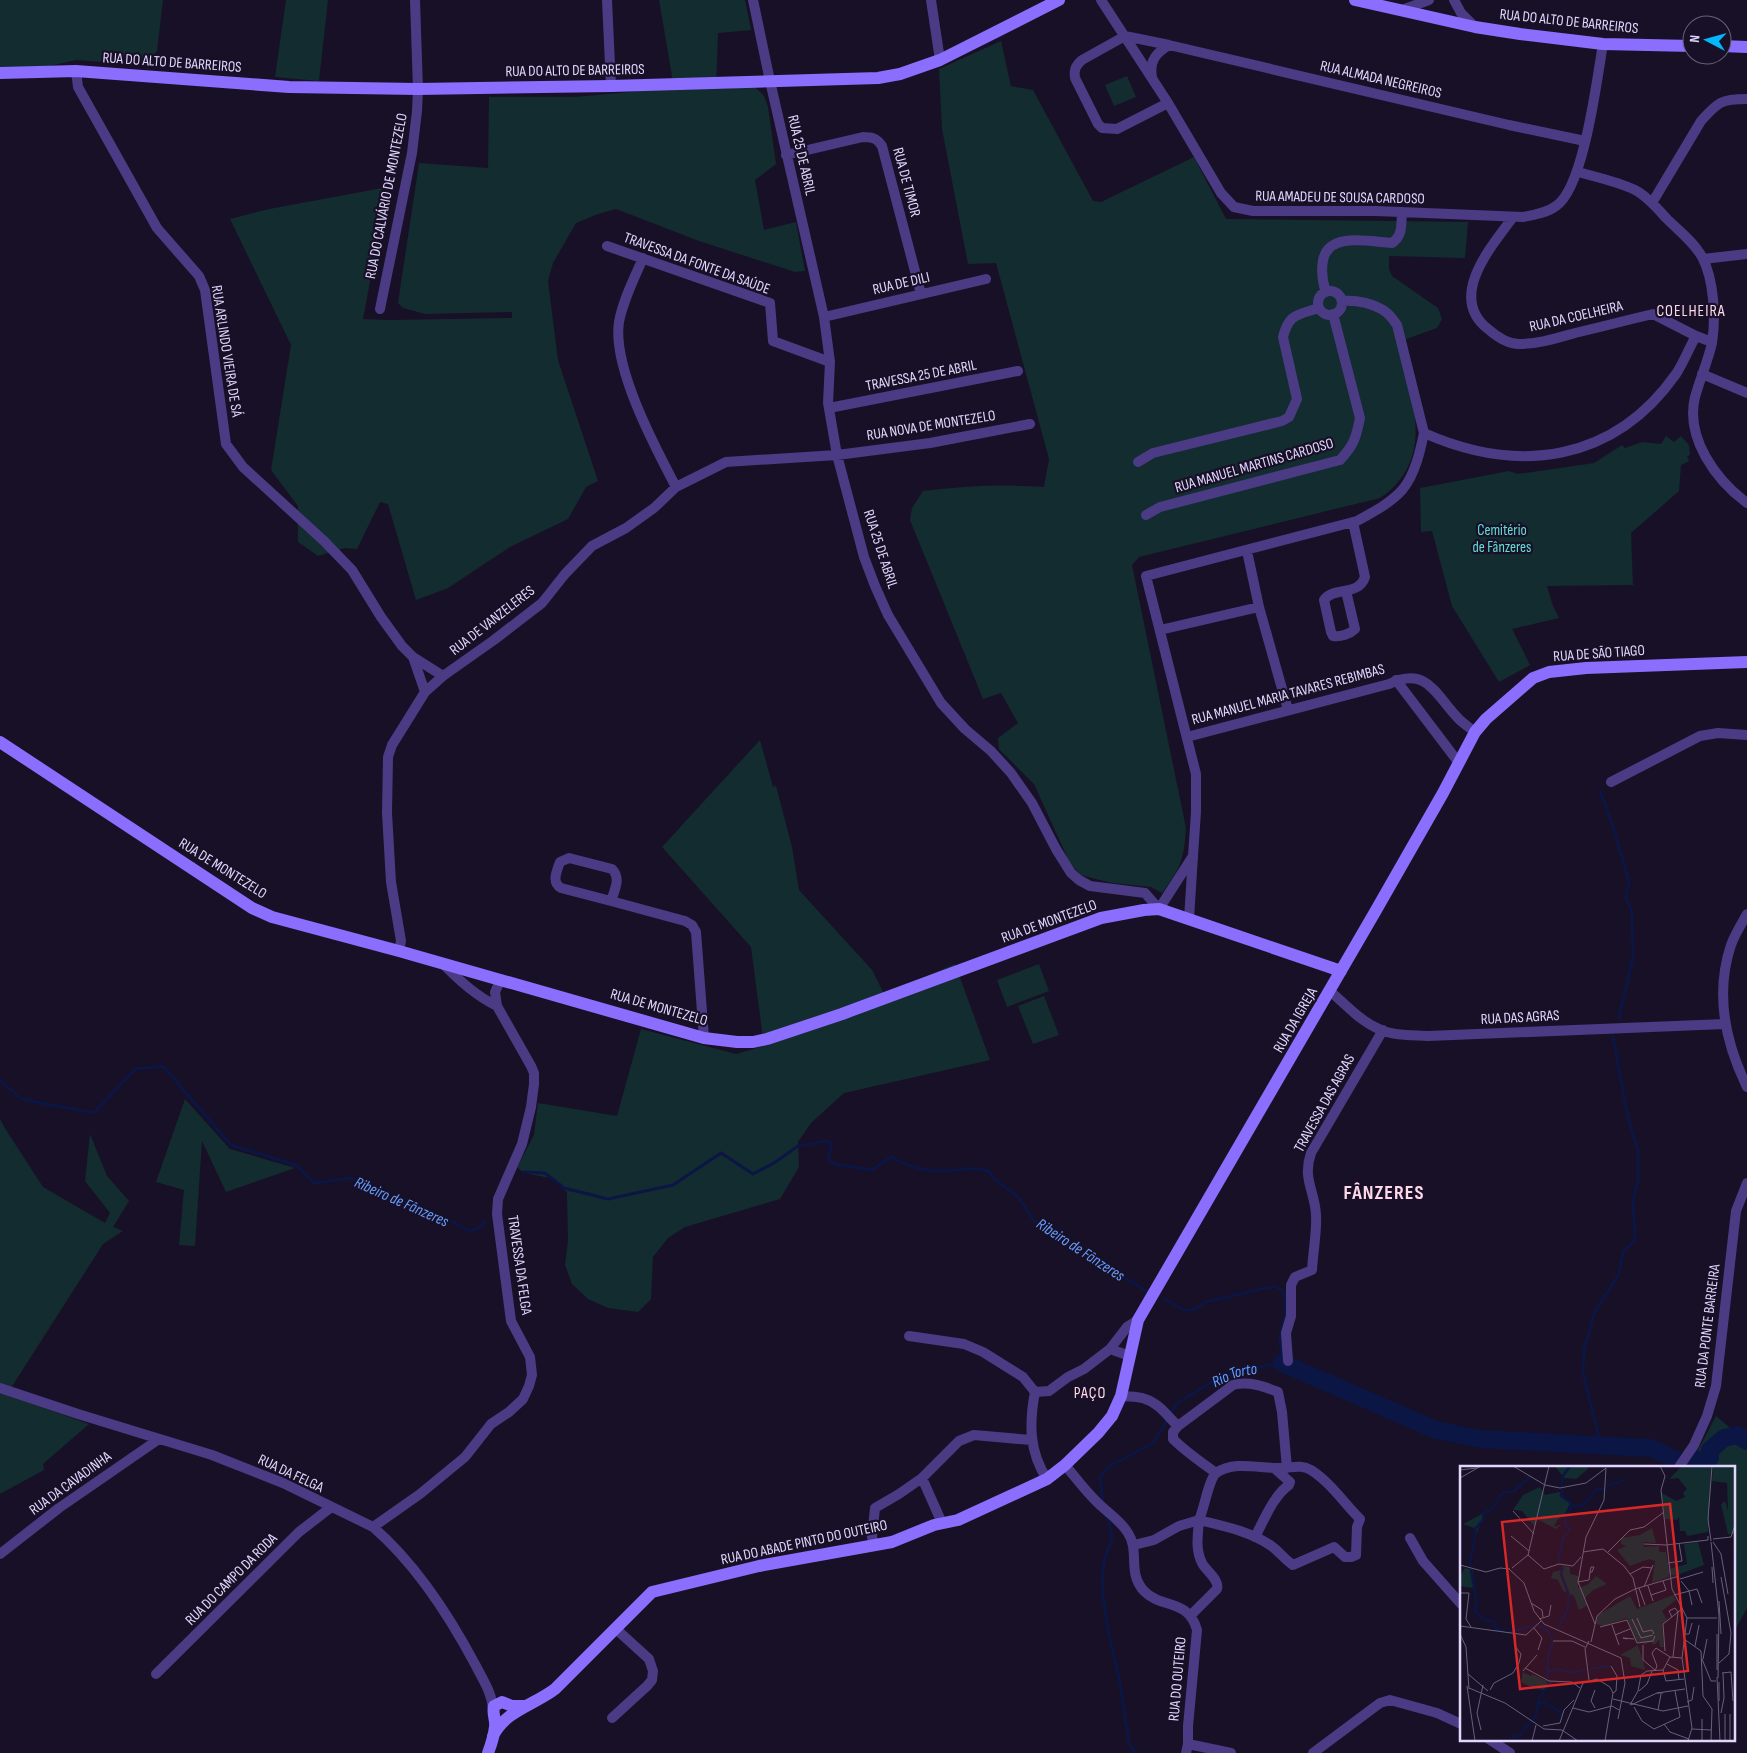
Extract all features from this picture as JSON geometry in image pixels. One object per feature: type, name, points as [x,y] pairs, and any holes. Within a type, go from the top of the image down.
[{"type":"street","name":"RUA DO CALVÁRIO DE MONTEZELO","points":[[380,309],[412,153],[418,89],[415,0]]},
{"type":"street","points":[[607,0],[611,86]]},
{"type":"street","name":"RUA 25 DE ABRIL","points":[[753,0],[786,155],[824,318],[830,362],[829,408],[838,455],[864,557],[875,586],[888,615],[941,702],[965,729],[991,751],[1011,773],[1032,804],[1071,873],[1090,886],[1145,893],[1159,909]]},
{"type":"street","points":[[930,0],[940,60]]},
{"type":"street","name":"RUA DO ALTO DE BARREIROS","points":[[0,73],[76,71],[289,87],[418,89],[611,86],[878,78],[900,74],[940,60],[1059,0]]},
{"type":"street","name":"RUA AMADEU DE SOUSA CARDOSO","points":[[1101,0],[1168,103],[1221,192],[1234,207],[1253,211],[1402,212],[1513,217]]},
{"type":"street","name":"RUA DO ALTO DE BARREIROS","points":[[1355,0],[1475,27],[1520,34],[1603,44],[1682,46]]},
{"type":"street","points":[[1401,11],[1429,0]]},
{"type":"street","points":[[1451,1],[1475,27]]},
{"type":"street","points":[[1125,36],[1082,60],[1076,65],[1074,71],[1075,78],[1098,124],[1102,128],[1116,129],[1168,103]]},
{"type":"street","name":"RUA ALMADA NEGREIROS","points":[[1125,36],[1586,141]]},
{"type":"street","points":[[1513,217],[1523,218],[1557,206],[1578,172],[1586,141],[1603,44]]},
{"type":"street","points":[[1152,78],[1151,63],[1156,54],[1169,45]]},
{"type":"street","points":[[1732,46],[1747,47]]},
{"type":"street","name":"RUA ARLINDO VIEIRA DE SÁ","points":[[76,71],[78,87],[156,228],[195,271],[205,290],[226,444],[243,467],[324,541],[352,570],[380,617],[413,657]]},
{"type":"street","points":[[1652,203],[1701,121],[1710,111],[1719,103],[1730,99],[1747,99]]},
{"type":"street","name":"RUA DE TIMOR","points":[[786,155],[862,137],[872,137],[878,140],[882,146],[921,294]]},
{"type":"street","points":[[1578,172],[1636,190],[1652,203],[1696,248],[1703,258],[1711,287],[1714,315],[1712,342],[1695,399],[1694,424],[1698,442],[1706,460],[1731,492],[1747,504]]},
{"type":"street","points":[[1326,292],[1322,279],[1322,267],[1324,255],[1329,248],[1334,243],[1342,241],[1392,243],[1398,239],[1401,231],[1402,212]]},
{"type":"street","name":"RUA DA COELHEIRA","points":[[1513,217],[1487,254],[1472,283],[1470,304],[1480,323],[1496,336],[1517,344],[1545,341],[1653,314],[1712,342]]},
{"type":"street","name":"TRAVESSA DA FONTE DA SAÚDE","points":[[607,246],[770,303],[773,341],[830,362]]},
{"type":"street","points":[[1703,258],[1747,254]]},
{"type":"street","points":[[643,258],[625,300],[619,324],[620,354],[630,388],[652,442],[676,486]]},
{"type":"street","name":"RUA DE DILI","points":[[824,318],[986,279]]},
{"type":"street","points":[[1326,292],[1335,292],[1342,301],[1340,309],[1333,314],[1323,313],[1319,308],[1318,301],[1320,296],[1326,292]]},
{"type":"street","points":[[1189,919],[1196,812],[1196,774],[1146,576],[1353,522],[1381,507],[1403,489],[1421,449],[1424,433],[1397,325],[1388,313],[1377,307],[1359,301],[1342,301]]},
{"type":"street","points":[[1138,462],[1153,453],[1282,421],[1289,417],[1297,399],[1283,337],[1285,328],[1288,321],[1297,315],[1319,308]]},
{"type":"street","name":"RUA MANUEL MARTINS CARDOSO","points":[[1146,515],[1160,507],[1340,460],[1352,448],[1360,418],[1333,314]]},
{"type":"street","points":[[1424,433],[1451,445],[1510,457],[1550,456],[1582,448],[1618,431],[1648,407],[1677,373],[1696,336]]},
{"type":"street","name":"TRAVESSA 25 DE ABRIL","points":[[829,408],[1018,371]]},
{"type":"street","points":[[1702,374],[1747,393]]},
{"type":"street","name":"RUA NOVA DE MONTEZELO","points":[[838,455],[930,443],[1030,424]]},
{"type":"street","name":"RUA DE VANZELERES","points":[[399,951],[401,941],[400,926],[390,872],[387,813],[388,757],[392,745],[425,692],[542,603],[565,574],[592,546],[633,523],[654,508],[676,486],[726,462],[838,455]]},
{"type":"street","points":[[1346,590],[1359,587],[1366,577],[1353,522]]},
{"type":"street","points":[[1247,551],[1259,607],[1288,710]]},
{"type":"street","points":[[1160,630],[1259,607]]},
{"type":"street","points":[[413,657],[444,676]]},
{"type":"street","points":[[413,657],[425,692]]},
{"type":"street","name":"RUA DE SÃO TIAGO","points":[[1474,732],[1533,678],[1549,672],[1586,668],[1747,662]]},
{"type":"street","name":"RUA MANUEL MARIA TAVARES REBIMBAS","points":[[1187,737],[1405,678],[1422,680],[1434,689],[1457,718],[1474,732]]},
{"type":"street","points":[[1396,680],[1459,763]]},
{"type":"street","name":"RUA DA IGREJA","points":[[1138,1320],[1330,991],[1459,763],[1474,732]]},
{"type":"street","points":[[1611,782],[1700,736],[1718,733],[1747,735]]},
{"type":"street","name":"RUA DE MONTEZELO","points":[[0,742],[252,908],[272,917],[500,979],[704,1038],[737,1042],[767,1039],[1101,918],[1135,911],[1159,909],[1341,971]]},
{"type":"street","points":[[1159,909],[1193,856]]},
{"type":"street","points":[[611,901],[618,878],[617,873],[612,869],[569,858],[560,862],[555,880],[561,888],[685,921],[692,925],[696,932],[704,1038]]},
{"type":"street","points":[[1747,914],[1731,943],[1722,979],[1724,1024],[1738,1068],[1747,1087]]},
{"type":"street","name":"TRAVESSA DA FELGA","points":[[373,1527],[420,1494],[464,1457],[492,1424],[510,1412],[523,1399],[532,1375],[530,1357],[511,1321],[497,1214],[498,1200],[522,1144],[531,1107],[534,1073],[520,1044],[497,1006],[486,1001],[457,979],[442,963]]},
{"type":"street","points":[[497,1006],[495,992],[500,979]]},
{"type":"street","name":"RUA DAS AGRAS","points":[[1330,991],[1361,1018],[1383,1030],[1400,1034],[1428,1036],[1724,1024]]},
{"type":"street","name":"TRAVESSA DAS AGRAS","points":[[1288,1361],[1286,1333],[1291,1316],[1291,1285],[1295,1277],[1312,1270],[1316,1213],[1308,1186],[1308,1163],[1316,1145],[1383,1030]]},
{"type":"street","name":"RUA DA PONTE BARREIRA","points":[[1680,1466],[1694,1445],[1707,1416],[1716,1386],[1736,1211],[1747,1183]]},
{"type":"street","points":[[1035,1392],[1049,1391],[1068,1377],[1084,1369],[1110,1350],[1127,1327],[1138,1320]]},
{"type":"street","name":"RUA DO ABADE PINTO DO OUTEIRO","points":[[502,1712],[532,1703],[555,1689],[652,1592],[759,1566],[892,1542],[942,1523],[958,1520],[1046,1479],[1065,1465],[1098,1433],[1112,1416],[1121,1396],[1138,1320]]},
{"type":"street","points":[[909,1336],[964,1344],[983,1352],[1023,1377],[1035,1392],[1031,1440],[1039,1466],[1046,1479]]},
{"type":"street","points":[[1110,1350],[1130,1356]]},
{"type":"street","points":[[1216,1473],[1189,1454],[1173,1439],[1173,1432],[1178,1426],[1233,1385],[1261,1385],[1278,1392],[1282,1412],[1287,1468]]},
{"type":"street","name":"RUA DA FELGA","points":[[0,1388],[212,1455],[282,1483],[330,1508],[373,1527],[409,1566],[451,1620],[502,1712]]},
{"type":"street","points":[[1121,1396],[1145,1399],[1166,1414],[1178,1426]]},
{"type":"street","points":[[874,1546],[872,1537],[875,1508],[922,1478],[959,1441],[974,1435],[1031,1440]]},
{"type":"street","name":"RUA DA CAVADINHA","points":[[0,1554],[59,1508],[159,1439]]},
{"type":"street","points":[[1065,1465],[1097,1502],[1128,1532],[1134,1545],[1154,1540],[1179,1526],[1200,1520],[1255,1537],[1274,1547],[1293,1565],[1334,1547],[1345,1557],[1356,1555],[1357,1527],[1360,1519],[1327,1483],[1310,1469],[1300,1466],[1287,1468],[1247,1466],[1230,1468],[1216,1473],[1209,1483],[1200,1520],[1197,1545],[1198,1555],[1203,1565],[1217,1582],[1218,1586],[1190,1616]]},
{"type":"street","points":[[1255,1537],[1270,1508],[1290,1482],[1274,1468]]},
{"type":"street","points":[[922,1478],[942,1523]]},
{"type":"street","name":"RUA DO CAMPO DA RODA","points":[[156,1674],[299,1532],[330,1508]]},
{"type":"street","points":[[1410,1538],[1423,1561],[1460,1603]]},
{"type":"street","name":"RUA DO OUTEIRO","points":[[1134,1545],[1132,1562],[1135,1577],[1144,1591],[1160,1600],[1175,1604],[1190,1616],[1197,1630],[1187,1749]]},
{"type":"street","points":[[612,1718],[647,1686],[652,1680],[653,1671],[649,1659],[616,1629]]},
{"type":"street","points":[[1313,1753],[1380,1703],[1390,1700],[1437,1713],[1460,1722]]},
{"type":"street","points":[[488,1753],[502,1712]]},
{"type":"street","points":[[1490,1740],[1510,1753]]},
{"type":"street","points":[[1187,1749],[1231,1753]]},
{"type":"green space","points":[[0,0],[163,0],[157,51],[145,65],[76,60],[45,67],[0,68]]},
{"type":"green space","points":[[286,0],[328,0],[319,81],[275,77]]},
{"type":"green space","points":[[659,0],[745,0],[751,30],[718,33],[716,89],[755,87],[764,96],[768,107],[776,164],[755,180],[764,230],[796,222],[805,271],[795,272],[699,241],[616,209],[576,223],[553,263],[548,281],[558,360],[598,481],[586,487],[568,519],[510,547],[448,588],[416,600],[388,504],[380,502],[357,549],[345,548],[318,556],[298,542],[298,506],[271,470],[291,345],[230,219],[269,209],[388,187],[363,319],[512,318],[512,312],[425,314],[403,308],[398,303],[419,163],[488,168],[489,97],[575,97],[674,88]]},
{"type":"green space","points":[[1001,41],[1011,86],[1033,90],[1093,201],[1101,202],[1194,157],[1226,219],[1468,222],[1465,258],[1389,256],[1389,269],[1392,276],[1438,308],[1442,319],[1437,328],[1398,342],[1409,384],[1416,426],[1414,446],[1409,465],[1398,482],[1380,498],[1139,557],[1132,565],[1186,828],[1183,856],[1177,870],[1162,893],[1151,887],[1112,883],[1080,875],[1069,861],[1034,784],[999,749],[998,738],[1018,723],[1001,693],[983,699],[910,520],[912,508],[923,491],[984,486],[1044,487],[1049,459],[996,263],[968,264],[942,129],[939,69]]},
{"type":"green space","points":[[1127,76],[1136,97],[1114,106],[1105,85]]},
{"type":"green space","name":"Cemitério de Fânzeres","points":[[1666,436],[1674,442],[1681,436],[1689,445],[1690,455],[1687,456],[1689,461],[1681,465],[1679,491],[1631,533],[1633,585],[1547,586],[1559,618],[1512,629],[1530,665],[1499,682],[1452,606],[1432,531],[1421,532],[1420,488],[1509,471],[1518,474],[1594,463],[1622,445],[1625,448],[1642,442],[1661,444]]},
{"type":"green space","points":[[760,740],[773,787],[776,786],[792,847],[799,890],[872,970],[884,994],[955,964],[990,1060],[844,1093],[811,1123],[798,1142],[799,1167],[780,1199],[685,1227],[668,1238],[653,1257],[651,1299],[638,1312],[608,1308],[588,1299],[572,1284],[565,1265],[568,1240],[567,1192],[550,1178],[524,1173],[517,1167],[534,1135],[538,1103],[617,1116],[641,1029],[736,1054],[764,1046],[751,947],[662,847]]},
{"type":"green space","points":[[1039,964],[1049,991],[1007,1007],[997,980]]},
{"type":"green space","points":[[1044,996],[1059,1035],[1033,1044],[1018,1006]]},
{"type":"green space","points":[[185,1099],[230,1149],[295,1168],[226,1192],[202,1141],[195,1246],[179,1245],[184,1190],[156,1182]]},
{"type":"green space","points":[[0,1119],[43,1187],[105,1223],[110,1213],[85,1181],[90,1134],[107,1176],[129,1201],[113,1227],[123,1231],[103,1244],[11,1388],[13,1397],[89,1424],[43,1464],[44,1470],[0,1494]]},
{"type":"green space","points":[[1716,1416],[1741,1437],[1747,1447],[1747,1608],[1734,1632],[1734,1466],[1690,1466]]},
{"type":"waterway","points":[[1600,791],[1613,826],[1629,882],[1626,897],[1632,913],[1633,957],[1619,1018]]},
{"type":"waterway","points":[[1601,1446],[1583,1373],[1584,1349],[1595,1311],[1619,1274],[1623,1252],[1635,1240],[1633,1202],[1638,1180],[1638,1151],[1628,1118],[1613,1037]]},
{"type":"waterway","name":"Ribeiro de Fânzeres","points":[[0,1080],[21,1099],[94,1113],[135,1069],[163,1066],[231,1145],[296,1165],[314,1183],[351,1178],[399,1201],[440,1215],[469,1231],[477,1229],[485,1221]]},
{"type":"waterway","name":"Ribeiro de Fânzeres","points":[[524,1172],[545,1173],[564,1188],[608,1199],[673,1185],[721,1153],[753,1174],[774,1163],[798,1146],[826,1141],[832,1143],[828,1158],[834,1164],[872,1170],[891,1157],[908,1165],[926,1170],[970,1169],[989,1171],[993,1178],[1019,1198],[1035,1222],[1148,1292]]},
{"type":"waterway","name":"Rio Torto","points":[[1103,1503],[1100,1478],[1108,1467],[1153,1443],[1178,1403],[1208,1384],[1236,1371],[1282,1363],[1280,1339],[1286,1311],[1284,1292],[1275,1286],[1205,1302],[1195,1309],[1185,1310],[1164,1299]]},
{"type":"waterway","name":"Rio Torto","points":[[1282,1363],[1436,1430],[1481,1439],[1651,1448],[1674,1459]]},
{"type":"waterway","name":"Rio Torto","points":[[1694,1461],[1710,1458],[1710,1450],[1724,1438],[1737,1435],[1747,1441]]},
{"type":"waterway","name":"Rio Torto","points":[[1104,1514],[1109,1520],[1112,1539],[1104,1560],[1102,1587],[1129,1743],[1136,1753]]},
{"type":"district","name":"COELHEIRA","points":[[1691,310]]},
{"type":"district","name":"FÂNZERES","points":[[1384,1192]]},
{"type":"district","name":"PAÇO","points":[[1090,1392]]}]
